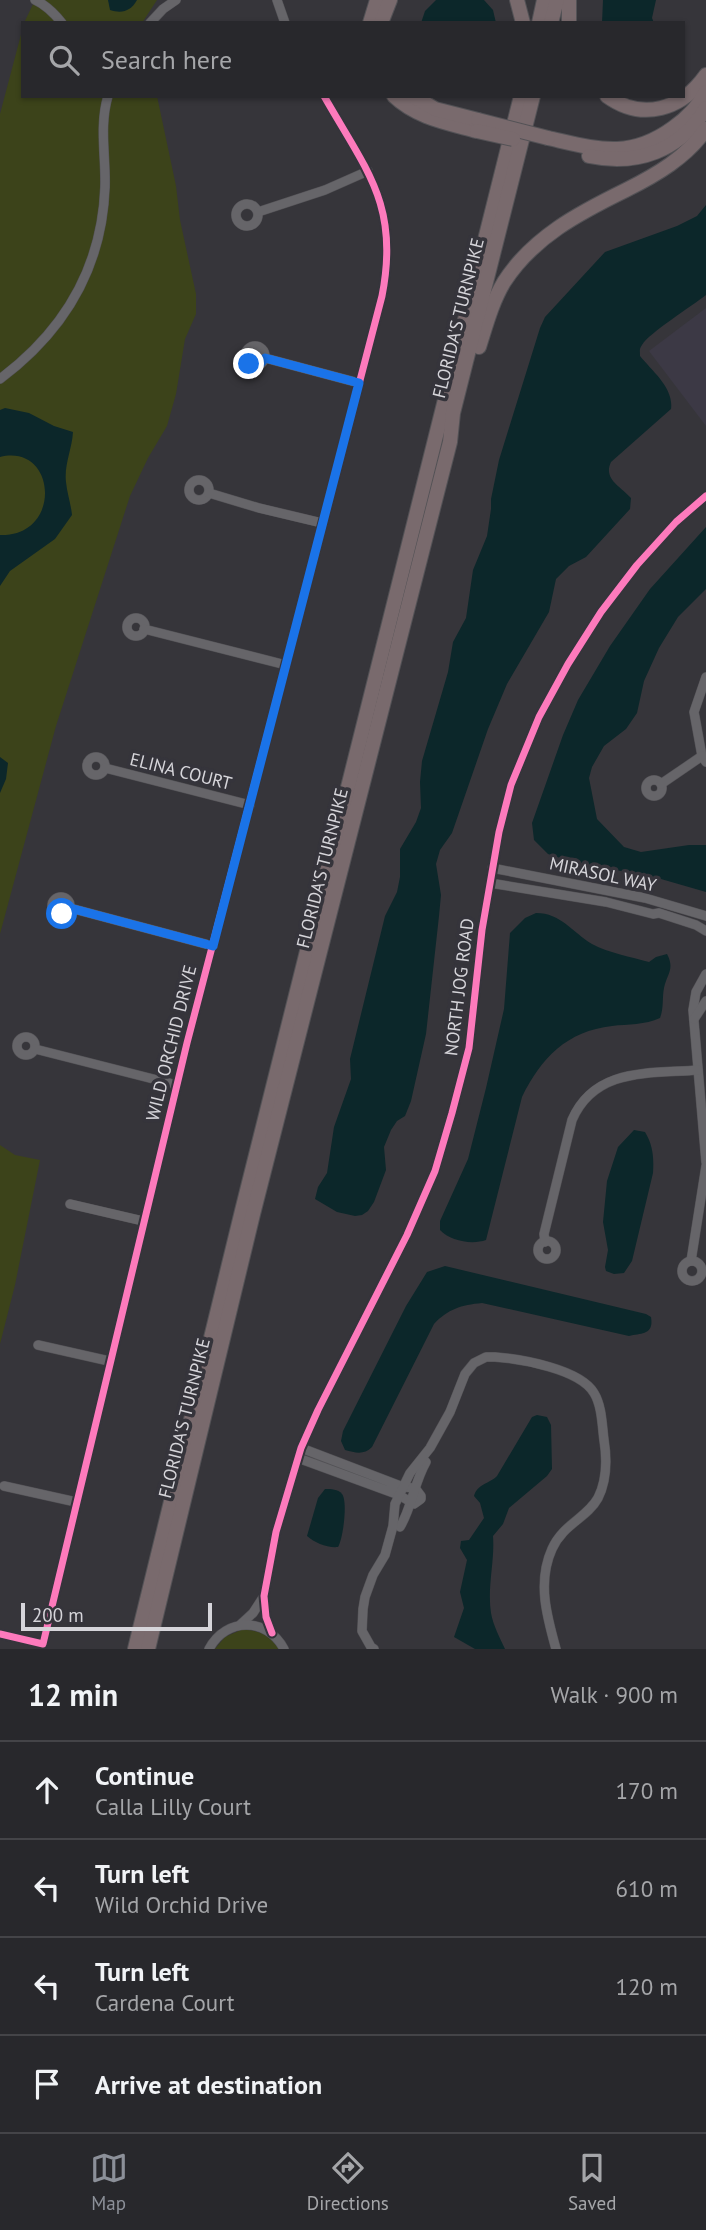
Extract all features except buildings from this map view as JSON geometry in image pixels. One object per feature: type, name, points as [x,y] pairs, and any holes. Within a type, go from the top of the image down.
[{"type":"highway","points":[[371,21],[377,0]]},
{"type":"highway","points":[[382,21],[390,0]]},
{"type":"highway","points":[[517,0],[522,21]]},
{"type":"highway","points":[[539,21],[544,0]]},
{"type":"highway","points":[[552,21],[557,0]]},
{"type":"highway","points":[[569,0],[569,21]]},
{"type":"highway","points":[[685,98],[696,89],[706,75]]},
{"type":"highway","points":[[547,142],[598,149],[636,147],[655,141],[688,116],[706,92]]},
{"type":"highway","points":[[396,98],[421,115],[477,125],[607,160],[631,160],[650,154],[684,135],[697,123],[706,108]]},
{"type":"highway","points":[[416,98],[435,109],[477,125]]},
{"type":"highway","name":"FLORIDA'S TURNPIKE","points":[[135,1649],[519,98]]},
{"type":"highway","name":"FLORIDA'S TURNPIKE","points":[[148,1649],[253,1214],[450,442],[453,413],[532,98]]},
{"type":"highway","points":[[611,98],[626,106],[648,110],[675,104],[684,98]]},
{"type":"highway","points":[[450,442],[488,319],[503,284],[515,267],[546,236],[583,211],[648,178],[678,159],[706,129]]},
{"type":"street","points":[[35,0],[55,13],[61,21]]},
{"type":"street","points":[[152,21],[176,0]]},
{"type":"street","points":[[277,0],[284,21]]},
{"type":"street","points":[[0,379],[26,359],[60,323],[83,282],[93,256],[104,205],[103,133],[108,98]]},
{"type":"street","name":"WILD ORCHID DRIVE","points":[[0,1634],[43,1644],[177,1085],[387,272],[385,219],[378,193],[325,98]]},
{"type":"street","points":[[258,212],[325,190],[368,171]]},
{"type":"street","points":[[265,358],[359,383]]},
{"type":"street","points":[[209,494],[323,523]]},
{"type":"street","name":"NORTH JOG ROAD","points":[[272,1633],[266,1617],[264,1595],[276,1532],[301,1448],[407,1235],[435,1171],[469,1048],[482,930],[492,868],[511,785],[539,717],[601,612],[637,565],[676,523],[706,496]]},
{"type":"street","points":[[144,629],[286,665]]},
{"type":"street","points":[[661,784],[704,759],[694,712],[706,677]]},
{"type":"street","name":"ELINA COURT","points":[[105,768],[250,805]]},
{"type":"street","name":"MIRASOL WAY","points":[[492,868],[608,890],[706,916]]},
{"type":"street","name":"MIRASOL WAY","points":[[490,883],[606,902],[653,914],[658,919],[705,930]]},
{"type":"street","points":[[70,908],[213,946]]},
{"type":"street","points":[[691,1261],[706,1164],[694,1019],[696,992],[706,974]]},
{"type":"street","points":[[694,1019],[706,1001]]},
{"type":"street","points":[[35,1049],[177,1085]]},
{"type":"street","points":[[545,1242],[544,1234],[572,1120],[582,1101],[597,1087],[615,1078],[698,1070]]},
{"type":"street","points":[[70,1204],[143,1221]]},
{"type":"street","points":[[38,1345],[109,1361]]},
{"type":"street","points":[[396,1527],[400,1493],[410,1473],[425,1459],[450,1412],[464,1374],[474,1363],[486,1357],[506,1358],[569,1374],[587,1384],[595,1394],[599,1407],[607,1461],[598,1497],[587,1511],[559,1536],[551,1550],[545,1572],[546,1615],[556,1649]]},
{"type":"street","points":[[301,1448],[400,1493],[409,1502]]},
{"type":"street","points":[[298,1458],[400,1493],[415,1487]]},
{"type":"street","points":[[374,1649],[362,1631],[365,1597],[415,1487],[426,1473],[428,1468],[425,1459]]},
{"type":"street","points":[[4,1486],[76,1502]]},
{"type":"street","name":"NORTH JOG ROAD","points":[[209,1649],[220,1633],[240,1625],[253,1613],[264,1595]]},
{"type":"street","points":[[240,1625],[260,1626],[272,1633],[284,1649]]},
{"type":"shaded area","points":[[706,308],[706,426],[649,351]]},
{"type":"green space","points":[[35,0],[157,0],[143,21],[25,21]]},
{"type":"green space","points":[[21,35],[21,98],[157,98],[196,294],[196,314],[185,339],[176,394],[167,426],[130,496],[56,726],[0,934],[0,114]]},
{"type":"green space","points":[[0,1145],[15,1155],[40,1160],[15,1285],[0,1344]]},
{"type":"green space","points":[[241,1630],[263,1634],[279,1649],[215,1649],[225,1637]]},
{"type":"water","points":[[108,0],[137,0],[126,11],[118,12],[110,10]]},
{"type":"water","points":[[436,0],[484,0],[493,10],[496,21],[422,21],[425,11]]},
{"type":"water","points":[[603,0],[656,0],[653,21],[602,21]]},
{"type":"water","points":[[706,205],[706,295],[653,334],[640,349],[640,356],[666,387],[671,409],[611,462],[611,478],[631,498],[630,509],[586,557],[569,566],[556,579],[549,612],[507,684],[488,729],[452,833],[440,850],[436,864],[441,895],[439,916],[426,1034],[411,1101],[405,1116],[397,1121],[391,1130],[384,1147],[386,1170],[368,1211],[355,1216],[337,1212],[315,1199],[318,1187],[327,1173],[334,1127],[351,1079],[350,1059],[385,916],[397,892],[400,849],[421,808],[422,761],[448,672],[453,642],[466,618],[473,570],[487,536],[499,460],[540,328],[545,317],[605,252],[677,226],[697,216]]},
{"type":"water","points":[[5,408],[29,413],[73,432],[66,476],[72,515],[55,539],[10,571],[0,586],[0,535],[20,532],[35,522],[43,508],[45,492],[42,476],[33,464],[19,456],[0,457],[0,410]]},
{"type":"water","points":[[706,527],[706,589],[678,617],[659,648],[644,681],[637,713],[626,729],[604,746],[589,778],[597,819],[624,847],[641,852],[706,845],[706,892],[661,879],[548,854],[534,840],[532,823],[578,700],[610,646],[650,589]]},
{"type":"water","points":[[0,757],[8,763],[6,779],[0,793]]},
{"type":"water","points":[[536,913],[552,916],[592,944],[613,952],[649,962],[667,954],[670,968],[661,1014],[660,1018],[648,1022],[612,1026],[582,1034],[569,1040],[547,1059],[522,1097],[486,1240],[462,1241],[444,1234],[440,1230],[440,1221],[468,1159],[486,1088],[504,1009],[510,933],[525,918]]},
{"type":"water","points":[[634,1130],[645,1132],[648,1137],[653,1173],[632,1261],[624,1273],[614,1274],[606,1271],[605,1267],[608,1250],[603,1222],[607,1181],[618,1147]]},
{"type":"water","points":[[445,1266],[646,1314],[651,1317],[651,1327],[646,1332],[629,1336],[482,1303],[455,1309],[434,1324],[372,1447],[360,1453],[345,1450],[341,1441],[343,1431],[406,1306],[427,1272]]},
{"type":"water","points":[[532,1417],[547,1417],[551,1425],[552,1469],[509,1508],[503,1524],[493,1536],[491,1613],[505,1649],[475,1649],[454,1637],[464,1608],[460,1592],[467,1560],[460,1548],[461,1541],[469,1540],[484,1518],[480,1503],[474,1496],[476,1492],[497,1476]]},
{"type":"water","points":[[325,1489],[338,1491],[344,1498],[344,1520],[338,1547],[321,1544],[307,1536],[318,1498]]},
{"type":"cycle path","points":[[0,1634],[43,1644],[187,1043],[382,296],[386,264],[383,212],[366,168],[325,98]]},
{"type":"cycle path","points":[[272,1633],[266,1617],[264,1596],[276,1532],[301,1448],[407,1235],[435,1171],[452,1113],[469,1048],[482,930],[499,832],[511,785],[539,717],[601,612],[637,565],[676,522],[706,496]]},
{"type":"route","points":[[62,914],[70,908],[213,946],[359,383],[265,358],[257,366],[249,364]]}]
